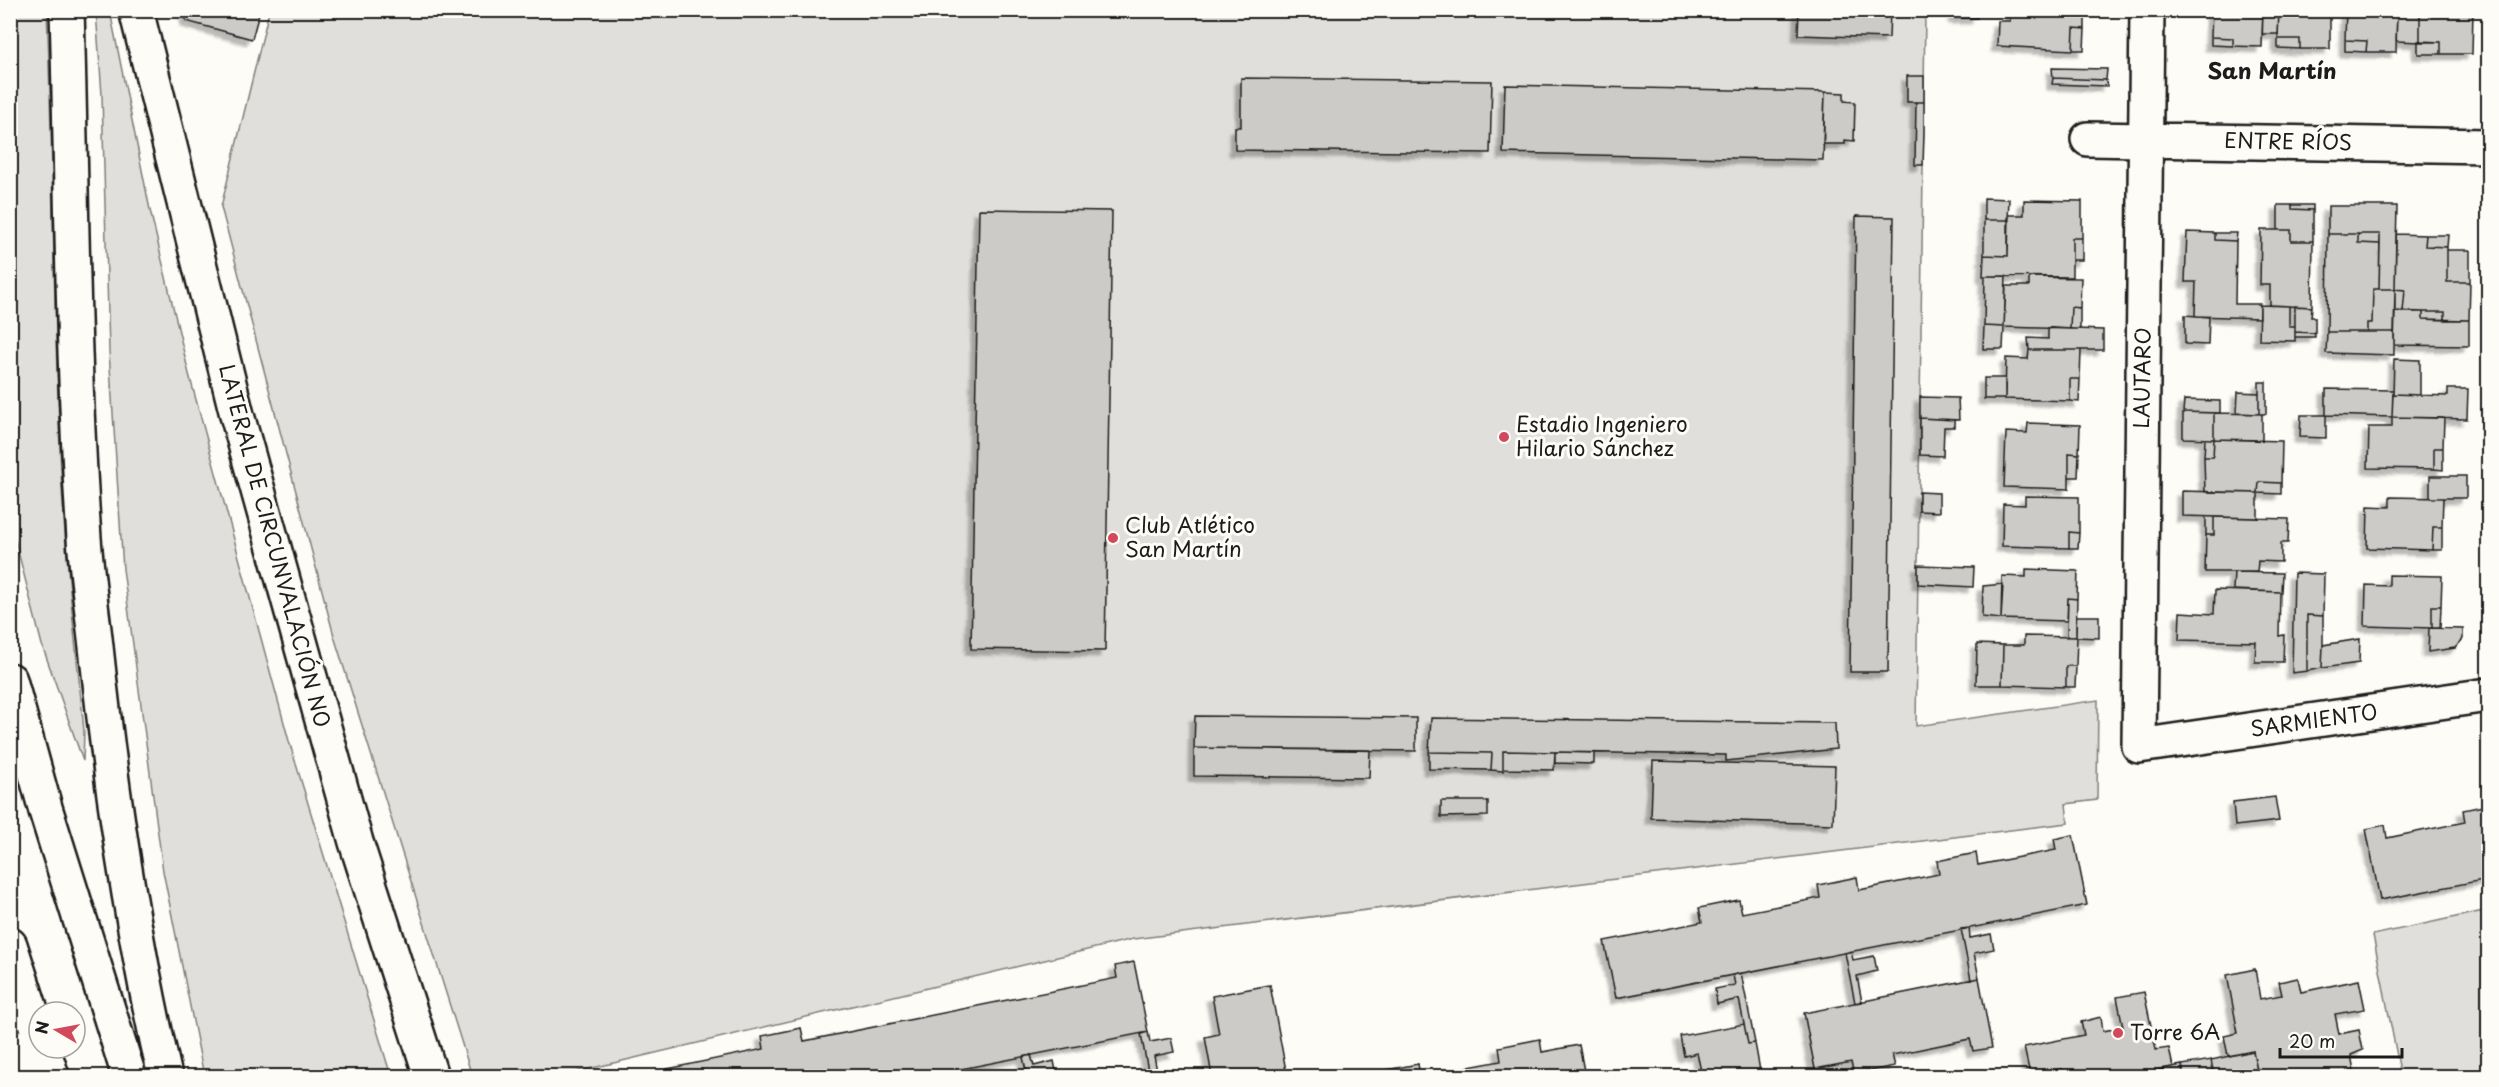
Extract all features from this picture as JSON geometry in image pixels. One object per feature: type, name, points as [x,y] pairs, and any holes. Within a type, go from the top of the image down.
[{"type":"main road","points":[[67,10],[74,318],[84,543],[109,765],[139,957],[165,1077]]},
{"type":"main road","name":"LATERAL DE CIRCUNVALACIÓN NO","points":[[136,10],[237,415],[356,842],[431,1077]]},
{"type":"main road","name":"LAUTARO","points":[[2139,747],[2147,10]]},
{"type":"main road","name":"ENTRE RÍOS","points":[[2088,139],[2488,146]]},
{"type":"main road","points":[[10,680],[60,855],[129,1077]]},
{"type":"main road","name":"SARMIENTO","points":[[2139,747],[2488,695]]},
{"type":"main road","points":[[10,945],[28,1000]]},
{"type":"main road","points":[[10,1044],[24,1077]]},
{"type":"main road","points":[[47,1060],[52,1077]]},
{"type":"shaded area","points":[[10,11],[47,11],[59,428],[66,549],[84,732],[83,761],[42,645],[11,524]]},
{"type":"shaded area","points":[[96,11],[110,11],[150,210],[189,374],[289,741],[391,1076],[204,1076],[163,871],[123,569],[109,351],[102,95]]},
{"type":"shaded area","name":"Club Atlético San Martín","points":[[269,11],[1925,11],[1916,726],[2098,700],[2097,800],[2066,804],[2068,823],[1133,939],[559,1076],[472,1076],[334,636],[221,207]]},
{"type":"shaded area","points":[[2488,910],[2488,1076],[2401,1076],[2373,935]]},
{"type":"building","points":[[186,10],[260,10],[252,39],[186,21]]},
{"type":"building","points":[[1799,10],[1890,10],[1889,38],[1798,35]]},
{"type":"building","points":[[1955,10],[1977,10],[1977,18],[1954,18]]},
{"type":"building","points":[[2010,10],[2085,10],[2085,29],[2074,28],[2073,50],[1997,46],[1998,21],[2010,21]]},
{"type":"building","points":[[2212,10],[2263,10],[2262,47],[2233,46],[2233,38],[2211,37]]},
{"type":"building","points":[[2263,10],[2279,10],[2278,34],[2262,34]]},
{"type":"building","points":[[2279,10],[2330,10],[2330,49],[2300,49],[2300,39],[2278,39]]},
{"type":"building","points":[[2346,10],[2397,10],[2396,52],[2366,52],[2367,41],[2345,40]]},
{"type":"building","points":[[2397,10],[2420,10],[2420,42],[2396,41]]},
{"type":"building","points":[[2420,10],[2473,10],[2472,54],[2441,54],[2441,42],[2420,42]]},
{"type":"building","points":[[2074,28],[2085,29],[2084,50],[2073,50]]},
{"type":"building","points":[[2211,37],[2233,38],[2233,46],[2211,45]]},
{"type":"building","points":[[2278,39],[2300,39],[2300,49],[2278,48]]},
{"type":"building","points":[[2345,40],[2367,41],[2366,52],[2345,51]]},
{"type":"building","points":[[2418,41],[2441,42],[2441,54],[2418,54]]},
{"type":"building","points":[[2052,68],[2107,69],[2106,80],[2053,78]]},
{"type":"building","points":[[1907,76],[1924,76],[1924,102],[1907,102]]},
{"type":"building","points":[[1241,78],[1492,81],[1490,153],[1235,150],[1235,127],[1241,127]]},
{"type":"building","points":[[2053,78],[2106,80],[2107,86],[2052,84]]},
{"type":"building","points":[[1505,85],[1825,92],[1823,160],[1503,153]]},
{"type":"building","points":[[1825,92],[1844,93],[1844,101],[1855,102],[1854,141],[1845,140],[1845,144],[1823,144]]},
{"type":"building","points":[[1916,102],[1924,102],[1923,165],[1915,165]]},
{"type":"building","points":[[1984,198],[2009,199],[2008,220],[1984,220]]},
{"type":"building","points":[[2024,200],[2082,201],[2082,238],[2072,238],[2072,277],[1983,276],[1984,255],[2008,256],[2009,215],[2024,215]]},
{"type":"building","points":[[2278,205],[2292,205],[2292,209],[2313,210],[2313,241],[2291,241],[2291,230],[2278,230]]},
{"type":"building","points":[[2292,205],[2313,205],[2313,210],[2292,209]]},
{"type":"building","points":[[2328,206],[2397,206],[2395,289],[2379,289],[2380,234],[2328,234]]},
{"type":"building","points":[[979,209],[1112,211],[1105,651],[971,649]]},
{"type":"building","points":[[1856,216],[1894,217],[1888,672],[1850,672]]},
{"type":"building","points":[[1984,220],[2008,220],[2008,256],[1984,255]]},
{"type":"building","points":[[2261,230],[2291,230],[2291,241],[2313,241],[2312,307],[2270,305],[2270,285],[2260,285]]},
{"type":"building","points":[[2187,232],[2215,233],[2215,240],[2236,241],[2235,304],[2260,304],[2260,318],[2195,316],[2196,282],[2185,282]]},
{"type":"building","points":[[2215,233],[2237,233],[2236,241],[2215,240]]},
{"type":"building","points":[[2328,234],[2358,234],[2358,243],[2380,244],[2379,289],[2373,289],[2372,323],[2367,323],[2367,332],[2327,332]]},
{"type":"building","points":[[2358,234],[2380,234],[2380,244],[2358,243]]},
{"type":"building","points":[[2396,234],[2426,235],[2425,246],[2447,247],[2447,282],[2470,282],[2469,320],[2445,320],[2445,312],[2403,312],[2405,290],[2395,289]]},
{"type":"building","points":[[2426,235],[2448,235],[2447,247],[2425,246]]},
{"type":"building","points":[[2072,238],[2082,238],[2082,260],[2072,260]]},
{"type":"building","points":[[2447,250],[2470,250],[2470,282],[2447,282]]},
{"type":"building","points":[[1985,276],[2006,276],[2004,327],[1984,326]]},
{"type":"building","points":[[2029,277],[2081,278],[2080,308],[2071,307],[2070,329],[2004,327],[2006,286],[2029,286]]},
{"type":"building","points":[[2373,289],[2395,289],[2394,332],[2367,332],[2367,323],[2372,323]]},
{"type":"building","points":[[2395,289],[2405,290],[2403,312],[2395,311]]},
{"type":"building","points":[[2260,305],[2289,306],[2289,326],[2295,326],[2295,341],[2259,340]]},
{"type":"building","points":[[2295,306],[2312,307],[2311,317],[2315,317],[2315,333],[2295,332]]},
{"type":"building","points":[[2071,307],[2080,308],[2080,329],[2070,329]]},
{"type":"building","points":[[2395,311],[2423,312],[2423,319],[2469,320],[2469,346],[2394,345]]},
{"type":"building","points":[[2423,312],[2445,312],[2445,320],[2423,319]]},
{"type":"building","points":[[2185,315],[2209,317],[2208,345],[2185,344]]},
{"type":"building","points":[[1984,326],[2004,327],[2003,349],[1983,349]]},
{"type":"building","points":[[2048,328],[2103,330],[2103,350],[2029,350],[2028,338],[2048,339]]},
{"type":"building","points":[[2295,332],[2315,333],[2315,337],[2295,337]]},
{"type":"building","points":[[2327,332],[2394,332],[2394,355],[2326,353]]},
{"type":"building","points":[[2029,350],[2081,350],[2080,379],[2070,379],[2070,401],[2005,399],[2006,358],[2028,359]]},
{"type":"building","points":[[2394,359],[2420,360],[2420,395],[2393,394]]},
{"type":"building","points":[[1984,378],[2005,378],[2005,399],[1984,399]]},
{"type":"building","points":[[2070,379],[2080,379],[2079,402],[2070,401]]},
{"type":"building","points":[[2259,382],[2266,382],[2266,414],[2259,414]]},
{"type":"building","points":[[2326,389],[2393,390],[2392,417],[2326,415]]},
{"type":"building","points":[[2448,389],[2468,389],[2467,419],[2392,417],[2393,394],[2448,396]]},
{"type":"building","points":[[2238,392],[2259,393],[2259,414],[2237,413]]},
{"type":"building","points":[[1920,397],[1958,398],[1959,420],[1920,418]]},
{"type":"building","points":[[2184,400],[2220,401],[2220,413],[2183,412]]},
{"type":"building","points":[[2183,412],[2214,413],[2214,439],[2183,438]]},
{"type":"building","points":[[2214,413],[2262,414],[2262,440],[2214,439]]},
{"type":"building","points":[[2301,415],[2326,415],[2326,438],[2300,437]]},
{"type":"building","points":[[2392,417],[2444,418],[2443,448],[2434,448],[2434,469],[2368,468],[2369,427],[2392,427]]},
{"type":"building","points":[[1920,418],[1954,420],[1954,427],[1944,427],[1943,456],[1920,455]]},
{"type":"building","points":[[2028,423],[2080,425],[2079,454],[2069,453],[2069,489],[2004,487],[2006,432],[2027,433]]},
{"type":"building","points":[[2205,439],[2214,439],[2213,457],[2204,457]]},
{"type":"building","points":[[2214,439],[2282,441],[2281,483],[2259,482],[2258,493],[2205,492],[2204,457],[2213,457]]},
{"type":"building","points":[[2434,448],[2443,448],[2443,470],[2434,469]]},
{"type":"building","points":[[2069,453],[2079,454],[2078,477],[2069,477]]},
{"type":"building","points":[[2430,476],[2466,476],[2466,498],[2430,498]]},
{"type":"building","points":[[2259,482],[2281,483],[2281,494],[2258,493]]},
{"type":"building","points":[[2182,491],[2258,493],[2258,518],[2182,516]]},
{"type":"building","points":[[1919,492],[1939,493],[1939,512],[1919,511]]},
{"type":"building","points":[[2025,496],[2079,497],[2079,533],[2069,532],[2069,548],[2002,546],[2003,504],[2025,505]]},
{"type":"building","points":[[2390,497],[2443,498],[2442,527],[2433,527],[2432,550],[2367,548],[2368,506],[2390,507]]},
{"type":"building","points":[[2206,517],[2214,517],[2214,535],[2206,535]]},
{"type":"building","points":[[2214,517],[2289,519],[2288,543],[2281,543],[2281,562],[2258,561],[2257,572],[2205,572],[2206,535],[2214,535]]},
{"type":"building","points":[[2433,527],[2442,527],[2442,550],[2432,550]]},
{"type":"building","points":[[2069,532],[2079,533],[2078,548],[2069,548]]},
{"type":"building","points":[[1918,565],[1974,567],[1973,587],[1918,584]]},
{"type":"building","points":[[2026,569],[2078,571],[2077,599],[2068,598],[2067,621],[2001,619],[2002,576],[2026,577]]},
{"type":"building","points":[[2234,572],[2282,573],[2281,592],[2233,590]]},
{"type":"building","points":[[2294,573],[2324,574],[2323,616],[2307,615],[2307,671],[2292,673]]},
{"type":"building","points":[[2389,575],[2442,576],[2441,606],[2432,606],[2432,628],[2365,626],[2366,585],[2389,586]]},
{"type":"building","points":[[2003,584],[2001,619],[1982,617],[1983,586]]},
{"type":"building","points":[[2215,590],[2280,592],[2279,636],[2284,635],[2283,662],[2255,662],[2256,642],[2179,640],[2180,612],[2214,614]]},
{"type":"building","points":[[2068,598],[2077,599],[2076,637],[2067,637]]},
{"type":"building","points":[[2432,606],[2441,606],[2440,628],[2432,628]]},
{"type":"building","points":[[2307,615],[2323,616],[2323,645],[2322,668],[2307,671]]},
{"type":"building","points":[[2076,616],[2099,616],[2099,638],[2076,637]]},
{"type":"building","points":[[2429,628],[2463,629],[2463,639],[2455,648],[2428,652]]},
{"type":"building","points":[[2024,636],[2077,637],[2076,666],[2066,666],[2066,687],[2002,685],[2003,645],[2024,645]]},
{"type":"building","points":[[2360,639],[2359,663],[2322,668],[2323,645]]},
{"type":"building","points":[[1977,644],[2003,645],[2002,685],[1976,685]]},
{"type":"building","points":[[2066,666],[2076,666],[2075,687],[2066,687]]},
{"type":"building","points":[[1195,716],[1416,718],[1416,751],[1194,748]]},
{"type":"building","points":[[1431,718],[1835,723],[1836,749],[1726,761],[1726,755],[1503,751],[1503,771],[1491,770],[1492,753],[1429,752]]},
{"type":"building","points":[[1194,748],[1370,750],[1369,778],[1194,776]]},
{"type":"building","points":[[1503,751],[1555,752],[1554,770],[1503,769]]},
{"type":"building","points":[[1429,752],[1492,753],[1491,770],[1429,769]]},
{"type":"building","points":[[1555,752],[1594,753],[1594,764],[1555,763]]},
{"type":"building","points":[[1653,761],[1835,766],[1833,824],[1651,818]]},
{"type":"building","points":[[2275,797],[2279,821],[2235,826],[2233,802]]},
{"type":"building","points":[[1441,801],[1488,801],[1488,816],[1441,817]]},
{"type":"building","points":[[2488,805],[2488,879],[2380,900],[2366,829],[2385,825],[2387,838],[2465,822],[2463,810]]},
{"type":"building","points":[[2073,835],[2087,905],[1616,998],[1604,941],[1702,922],[1699,908],[1739,900],[1742,913],[1820,898],[1818,885],[1857,877],[1859,890],[1939,874],[1937,861],[1976,853],[1978,865],[2056,850],[2054,839]]},
{"type":"building","points":[[1969,928],[1970,938],[1991,934],[1994,949],[1974,953],[1979,978],[1971,980],[1961,929]]},
{"type":"building","points":[[1851,951],[1853,960],[1874,956],[1877,971],[1857,976],[1862,1002],[1855,1003],[1845,953]]},
{"type":"building","points":[[1134,962],[1148,1032],[926,1076],[669,1076],[667,1069],[764,1049],[762,1036],[801,1028],[804,1041],[1117,978],[1115,966]]},
{"type":"building","points":[[2255,969],[2260,999],[2282,995],[2279,982],[2298,978],[2301,992],[2359,980],[2365,1009],[2335,1014],[2339,1034],[2359,1030],[2363,1050],[2351,1055],[2355,1076],[2258,1076],[2253,1051],[2228,1056],[2224,1036],[2238,1033],[2227,975]]},
{"type":"building","points":[[1741,973],[1755,1043],[1748,1044],[1739,999],[1717,1004],[1715,989],[1735,985],[1733,975]]},
{"type":"building","points":[[1979,978],[1992,1048],[1973,1051],[1970,1039],[1892,1055],[1895,1066],[1854,1074],[1851,1062],[1815,1069],[1804,1013]]},
{"type":"building","points":[[1270,985],[1287,1076],[1228,1076],[1227,1074],[1212,1076],[1205,1037],[1219,1034],[1212,996]]},
{"type":"building","name":"Torre 6A","points":[[2144,992],[2156,1050],[2169,1048],[2173,1067],[2151,1071],[2152,1076],[2063,1076],[2062,1069],[2030,1075],[2024,1047],[2084,1035],[2081,1022],[2101,1017],[2103,1031],[2123,1027],[2117,997]]},
{"type":"building","points":[[1744,1024],[1748,1044],[1755,1043],[1761,1076],[1702,1076],[1697,1053],[1684,1056],[1680,1036]]},
{"type":"building","points":[[1148,1032],[1150,1042],[1171,1038],[1174,1052],[1154,1056],[1158,1076],[1149,1076],[1141,1034]]},
{"type":"building","points":[[1540,1039],[1542,1052],[1579,1045],[1585,1076],[1420,1076],[1501,1061],[1499,1047]]},
{"type":"building","points":[[2253,1051],[2257,1070],[2214,1076],[2211,1060]]},
{"type":"building","points":[[1031,1055],[1034,1066],[1054,1061],[1057,1076],[1027,1076],[1023,1057]]},
{"type":"building","points":[[2211,1060],[2214,1076],[2184,1076],[2182,1065]]},
{"type":"building","points":[[1418,1064],[1420,1076],[1382,1076],[1381,1071]]},
{"type":"building","points":[[2182,1065],[2184,1076],[2152,1076],[2151,1071]]},
{"type":"building","points":[[633,1073],[633,1076],[610,1076]]},
{"type":"place","name":"Estadio Ingeniero Hilario Sánchez","points":[[1504,437]]},
{"type":"place","name":"Club Atlético San Martín","points":[[1113,538]]},
{"type":"place","name":"Torre 6A","points":[[2118,1033]]},
{"type":"district","name":"San Martín","points":[[2272,71]]}]
